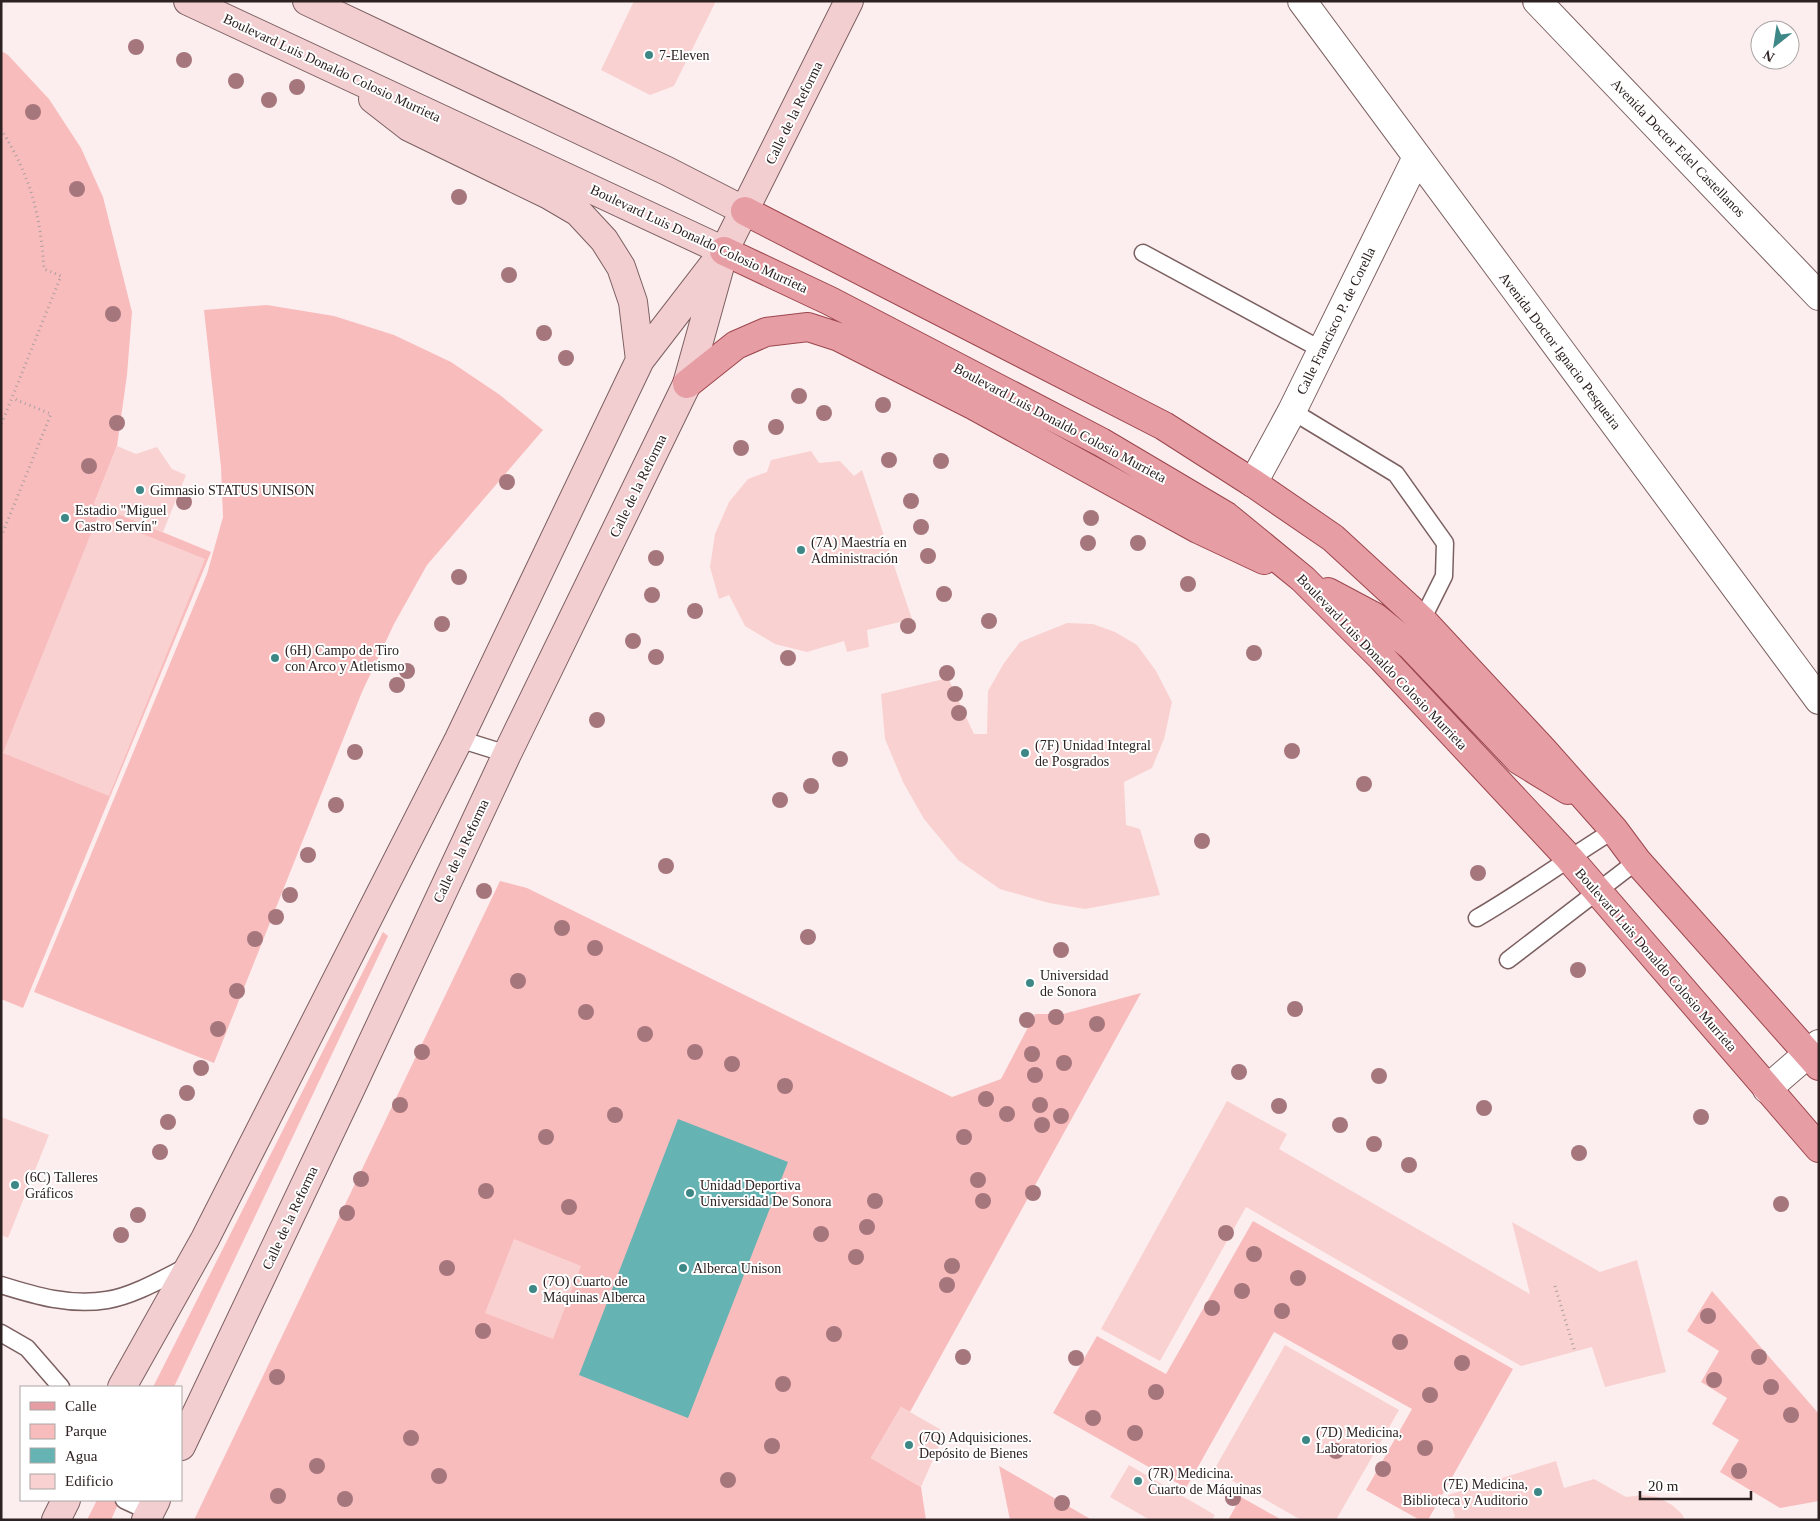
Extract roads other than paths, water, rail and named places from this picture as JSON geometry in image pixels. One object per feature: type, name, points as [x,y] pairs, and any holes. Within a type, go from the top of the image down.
[{"type":"main road","points":[[308,1],[667,171],[1164,426],[1253,483],[1333,538],[1422,620],[1544,750],[1614,830],[1637,861],[1815,1055]]},
{"type":"main road","name":"Calle de la Reforma","points":[[123,1386],[192,1263],[458,739],[640,360],[724,251],[849,1]]},
{"type":"main road","name":"Boulevard Luis Donaldo Colosio Murrieta","points":[[204,5],[337,71],[830,301],[1101,442],[1226,516],[1303,579],[1382,658],[1569,858],[1819,1148]]},
{"type":"main road","points":[[337,71],[409,127],[549,195],[578,212],[604,240],[622,267],[632,302],[640,360]]},
{"type":"main road","name":"Calle de la Reforma","points":[[182,1444],[507,754],[687,384],[724,251]]},
{"type":"main road","points":[[687,384],[736,344],[766,332],[808,327],[839,337],[974,405],[1198,529],[1375,616],[1412,647],[1519,760],[1591,804]]},
{"type":"main road","points":[[56,1520],[66,1501]]},
{"type":"street","name":"Avenida Doctor Ignacio Pesqueira","points":[[1302,1],[1819,700]]},
{"type":"street","name":"Avenida Doctor Edel Castellanos","points":[[1536,1],[1819,296]]},
{"type":"street","name":"Calle Francisco P. de Corella","points":[[1253,483],[1292,410],[1417,157]]},
{"type":"street","points":[[1767,1089],[1815,1055]]},
{"type":"lane","points":[[1142,254],[1322,350]]},
{"type":"lane","points":[[1292,410],[1396,474],[1445,543],[1444,576],[1422,620]]},
{"type":"lane","points":[[458,739],[507,754]]},
{"type":"lane","points":[[1477,918],[1507,901],[1569,858],[1614,830]]},
{"type":"lane","points":[[1508,960],[1637,861]]},
{"type":"lane","points":[[1,1285],[33,1296],[70,1302],[108,1300],[146,1288],[192,1263]]},
{"type":"lane","points":[[1,1333],[27,1348],[60,1386]]},
{"type":"lane","points":[[126,1501],[154,1513]]},
{"type":"water","name":"Alberca Unison","points":[[678,1119],[788,1162],[688,1418],[579,1375]]},
{"type":"place","name":"7-Eleven","points":[[649,55]]},
{"type":"place","name":"Gimnasio STATUS UNISON","points":[[140,490]]},
{"type":"place","name":"Estadio \"Miguel Castro Servín\"","points":[[65,518]]},
{"type":"place","name":"(7A) Maestría en Administración","points":[[801,550]]},
{"type":"place","name":"(6H) Campo de Tiro con Arco y Atletismo","points":[[275,658]]},
{"type":"place","name":"(7F) Unidad Integral de Posgrados","points":[[1025,753]]},
{"type":"place","name":"Universidad de Sonora","points":[[1030,983]]},
{"type":"place","name":"(6C) Talleres Gráficos","points":[[15,1185]]},
{"type":"place","name":"Unidad Deportiva Universidad De Sonora","points":[[690,1193]]},
{"type":"place","name":"Alberca Unison","points":[[683,1268]]},
{"type":"place","name":"(7O) Cuarto de Máquinas Alberca","points":[[533,1289]]},
{"type":"place","name":"(7D) Medicina, Laboratorios","points":[[1306,1440]]},
{"type":"place","name":"(7Q) Adquisiciones. Depósito de Bienes","points":[[909,1445]]},
{"type":"place","name":"(7R) Medicina. Cuarto de Máquinas","points":[[1138,1481]]},
{"type":"place","name":"(7E) Medicina, Biblioteca y Auditorio","points":[[1538,1492]]}]
